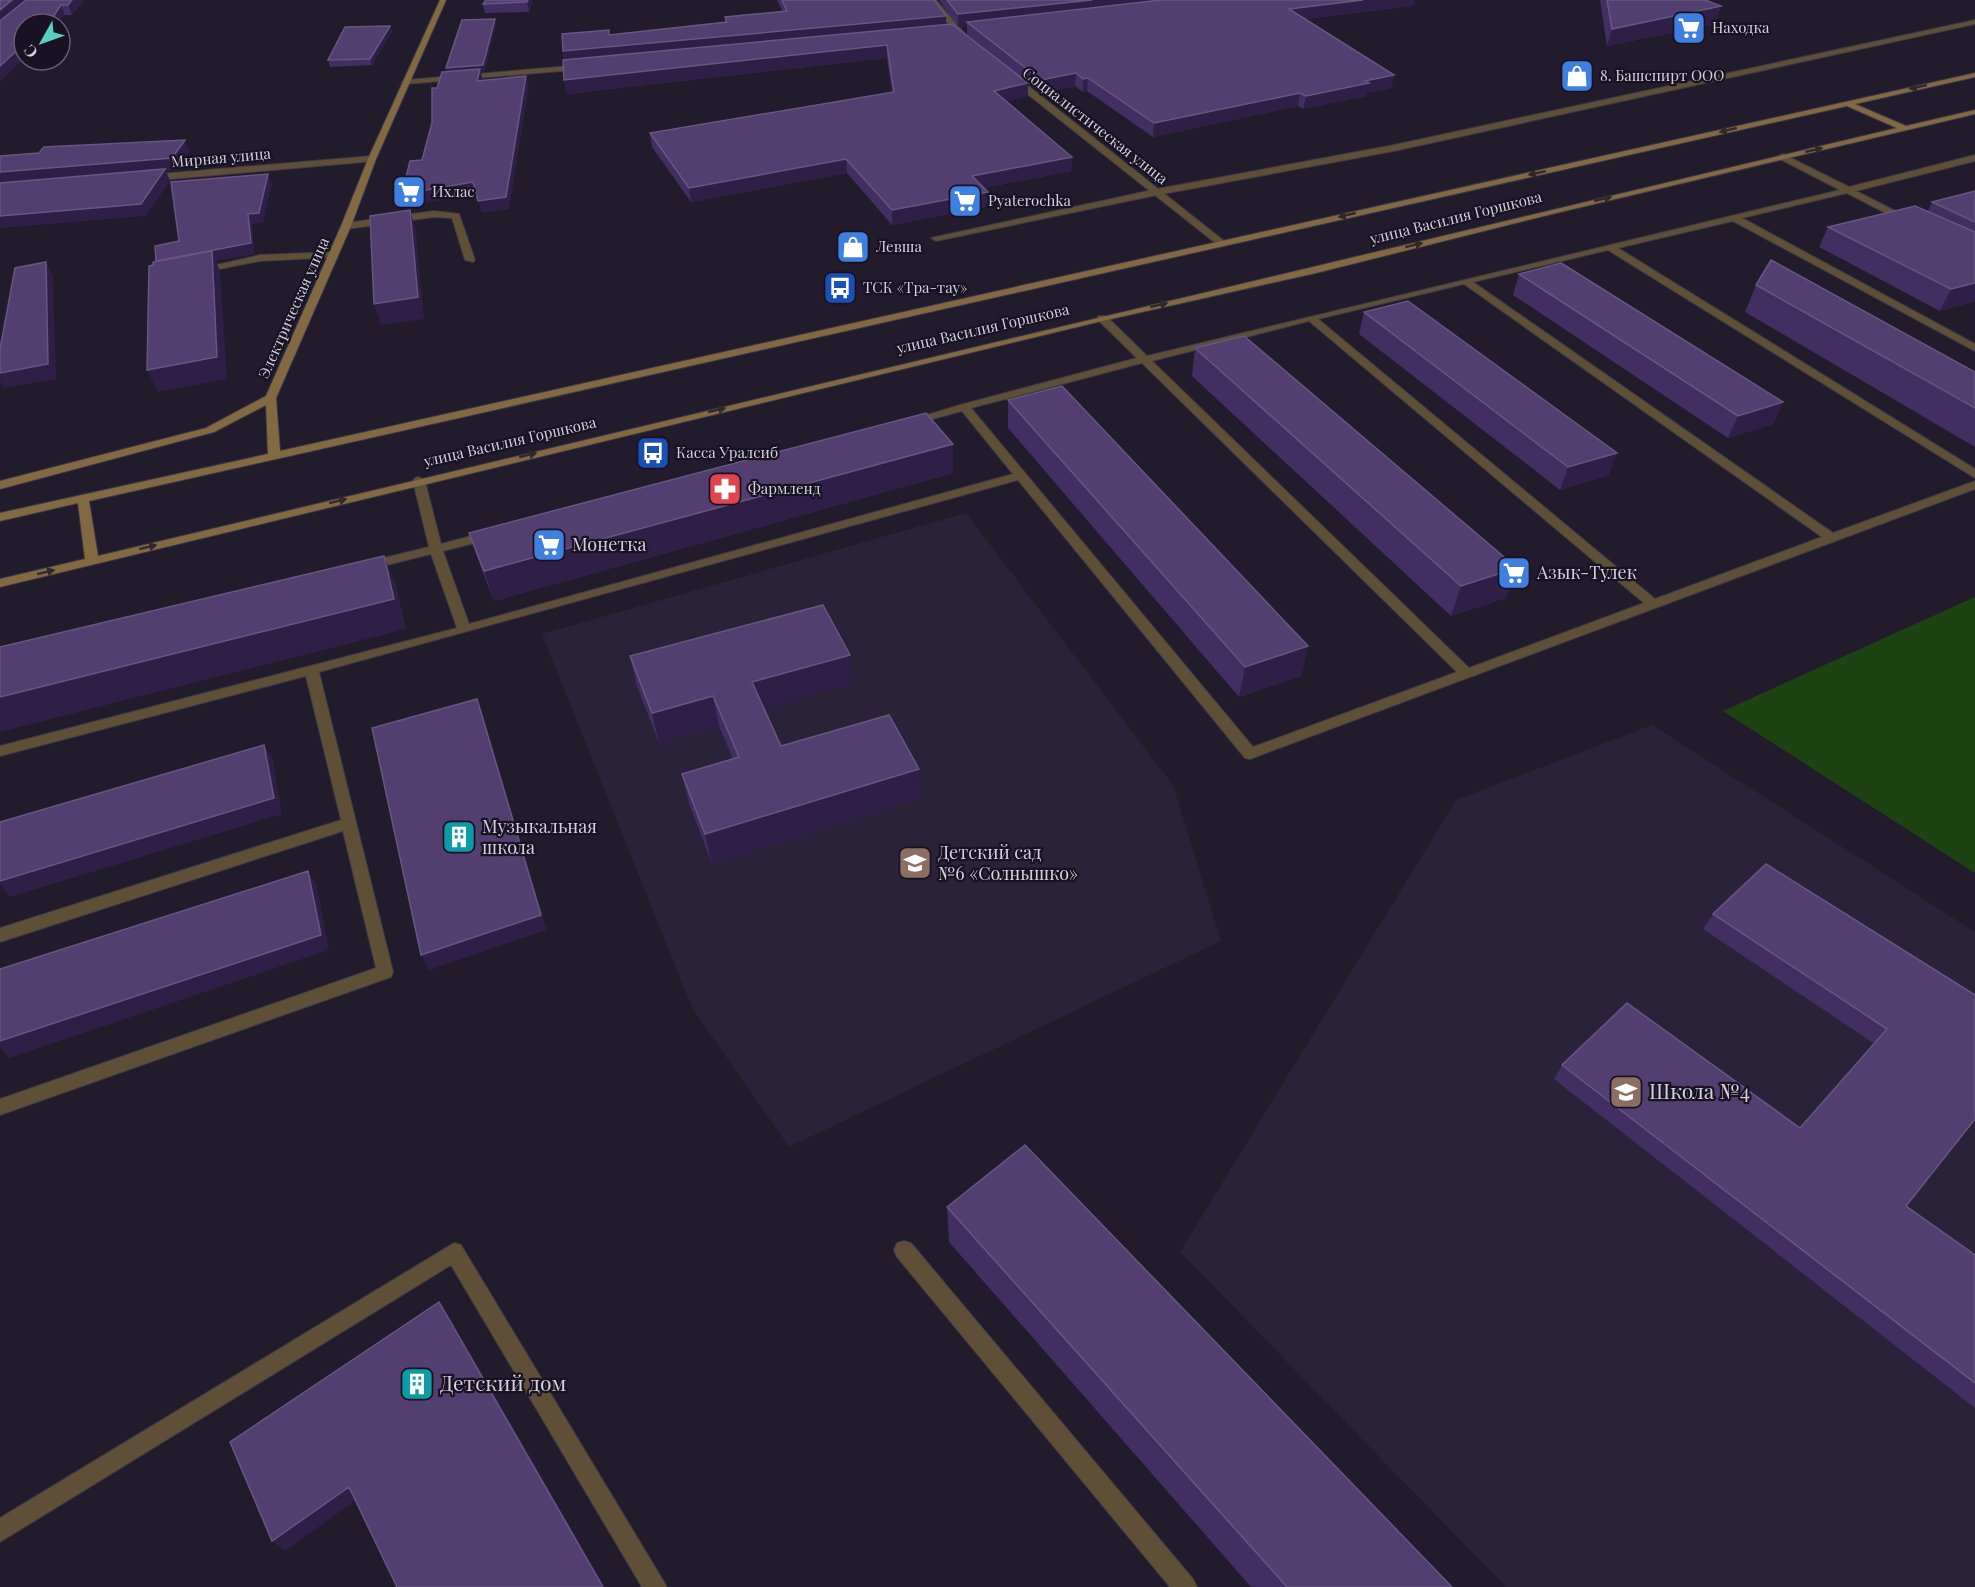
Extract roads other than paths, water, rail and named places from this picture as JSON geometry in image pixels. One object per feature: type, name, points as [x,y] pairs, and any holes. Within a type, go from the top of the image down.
[{"type":"main road","name":"Электрическая улица","points":[[0,485],[210,430],[271,398],[334,255],[372,159],[444,0]]},
{"type":"main road","name":"улица Василия Горшкова","points":[[0,517],[1975,75]]},
{"type":"main road","points":[[1846,103],[1906,129]]},
{"type":"main road","name":"улица Василия Горшкова","points":[[0,583],[1102,318],[1316,270],[1975,112]]},
{"type":"main road","points":[[271,398],[274,455]]},
{"type":"main road","points":[[83,498],[92,561]]},
{"type":"street","points":[[932,0],[956,32],[971,44]]},
{"type":"street","points":[[936,238],[1157,192],[1394,148],[1975,21]]},
{"type":"street","points":[[944,33],[968,30]]},
{"type":"street","points":[[406,82],[593,66]]},
{"type":"street","name":"Социалистическая улица","points":[[1004,71],[1221,243]]},
{"type":"street","points":[[1783,157],[1911,223]]},
{"type":"street","points":[[895,426],[1142,359],[1848,192],[1975,158]]},
{"type":"street","name":"Мирная улица","points":[[138,178],[372,159]]},
{"type":"street","points":[[346,226],[434,214],[456,216],[470,260]]},
{"type":"street","points":[[1736,219],[1975,348]]},
{"type":"street","points":[[1610,247],[1975,474]]},
{"type":"street","points":[[190,272],[260,258],[334,255]]},
{"type":"street","points":[[1467,281],[1831,538]]},
{"type":"street","points":[[1102,318],[1467,674]]},
{"type":"street","points":[[1311,318],[1653,604]]},
{"type":"street","points":[[964,407],[1250,754],[1975,485]]},
{"type":"street","points":[[0,751],[464,630],[1021,476]]},
{"type":"street","points":[[419,481],[436,549],[464,630]]},
{"type":"street","points":[[356,569],[505,531]]},
{"type":"street","points":[[0,1107],[385,972],[312,670]]},
{"type":"street","points":[[0,935],[349,823]]},
{"type":"street","points":[[904,1250],[1185,1587]]},
{"type":"street","points":[[0,1531],[454,1252],[655,1587]]},
{"type":"place","name":"Находка","points":[[1689,28]]},
{"type":"place","name":"8. Башспирт ООО","points":[[1577,76]]},
{"type":"place","name":"Ихлас","points":[[409,192]]},
{"type":"place","name":"Pyaterochka","points":[[965,201]]},
{"type":"place","name":"Левша","points":[[853,247]]},
{"type":"place","name":"ТСК «Тра-тау»","points":[[840,288]]},
{"type":"place","name":"Касса Уралсиб","points":[[653,453]]},
{"type":"place","name":"Фармленд","points":[[725,489]]},
{"type":"place","name":"Монетка","points":[[549,545]]},
{"type":"place","name":"Азык-Тулек","points":[[1514,573]]},
{"type":"place","name":"Музыкальная школа","points":[[459,837]]},
{"type":"place","name":"Детский сад №6 «Солнышко»","points":[[915,863]]},
{"type":"place","name":"Школа №4","points":[[1626,1092]]},
{"type":"place","name":"Детский дом","points":[[417,1384]]}]
